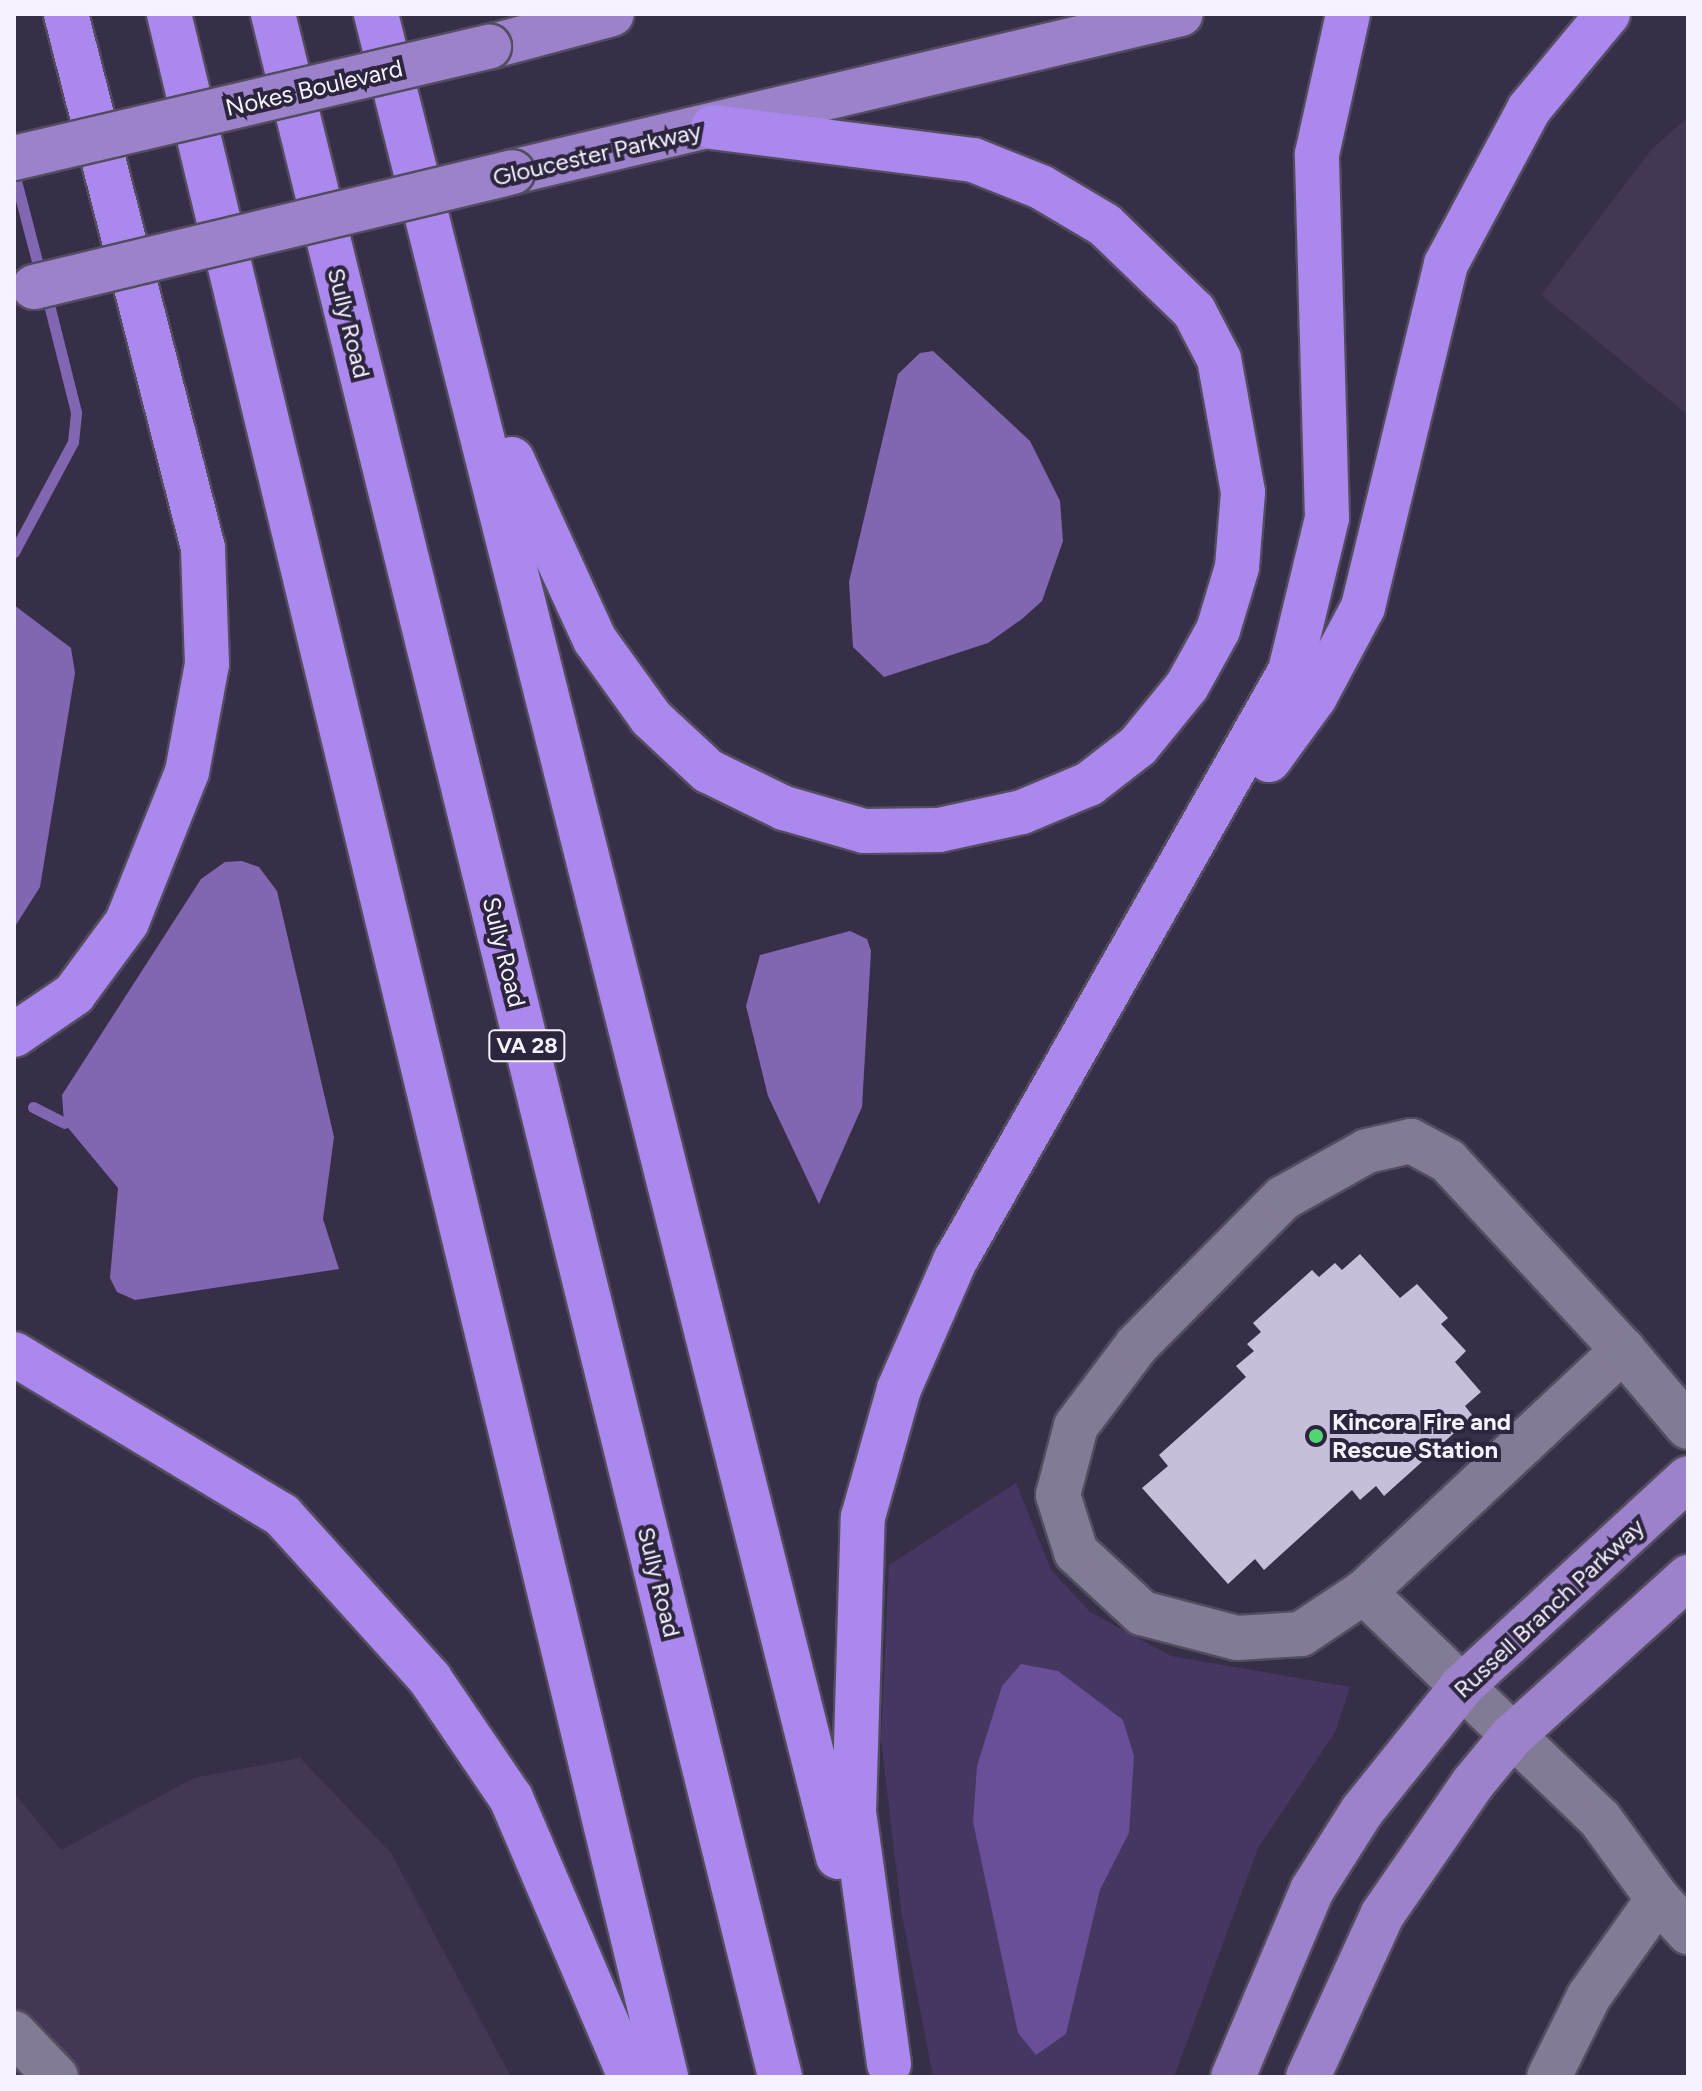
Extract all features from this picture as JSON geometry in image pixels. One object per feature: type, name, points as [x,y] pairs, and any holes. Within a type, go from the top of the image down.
[{"type":"highway","points":[[14,1035],[74,994],[127,922],[187,772],[207,664],[203,548],[66,14]]},
{"type":"highway","points":[[169,14],[666,2077]]},
{"type":"highway","name":"Sully Road","points":[[273,14],[780,2077]]},
{"type":"highway","points":[[376,14],[891,2070]]},
{"type":"highway","points":[[891,2070],[854,1812],[863,1517],[899,1389],[955,1261],[1167,898],[1290,671],[1312,600],[1327,518],[1317,154],[1348,14]]},
{"type":"highway","points":[[1167,898],[1315,697],[1363,607],[1446,264],[1529,109],[1569,52],[1608,14]]},
{"type":"highway","points":[[457,330],[595,640],[651,718],[708,771],[784,808],[864,831],[939,830],[1035,807],[1089,784],[1138,746],[1187,686],[1218,630],[1237,567],[1243,492],[1237,429],[1219,359],[1194,311],[1105,225],[1041,187],[973,160],[713,127]]},
{"type":"highway","points":[[14,1354],[282,1515],[430,1679],[511,1798],[630,2077]]},
{"type":"main road","name":"Nokes Boulevard","points":[[14,158],[489,47],[612,14]]},
{"type":"main road","name":"Gloucester Parkway","points":[[24,290],[1181,14]]},
{"type":"main road","name":"Russell Branch Parkway","points":[[1233,2077],[1312,1890],[1362,1811],[1462,1686],[1688,1478]]},
{"type":"main road","points":[[1308,2077],[1382,1915],[1511,1737],[1688,1577]]},
{"type":"lane","points":[[1623,1350],[1364,1592],[1301,1634],[1237,1638],[1142,1613],[1076,1552],[1058,1495],[1076,1426],[1137,1345],[1283,1198],[1367,1151],[1411,1141],[1448,1161],[1623,1350],[1688,1427]]},
{"type":"lane","points":[[1364,1592],[1511,1737],[1600,1819],[1658,1899],[1688,1932]]},
{"type":"lane","points":[[1549,2077],[1589,1996],[1658,1899]]},
{"type":"lane","points":[[14,2033],[56,2077]]},
{"type":"shaded area","points":[[1688,117],[1688,415],[1541,295],[1652,149]]},
{"type":"shaded area","points":[[933,351],[1030,441],[1060,501],[1063,541],[1042,601],[1022,619],[988,643],[884,677],[853,647],[849,582],[898,374],[920,353]]},
{"type":"shaded area","points":[[14,605],[71,648],[75,673],[40,887],[14,928]]},
{"type":"shaded area","points":[[242,861],[259,867],[277,891],[334,1137],[323,1219],[339,1269],[135,1300],[117,1292],[110,1278],[118,1188],[64,1123],[62,1095],[201,879],[225,862]]},
{"type":"shaded area","points":[[850,931],[867,939],[871,951],[862,1107],[819,1204],[768,1096],[746,1006],[760,955]]},
{"type":"shaded area","points":[[1016,1483],[1051,1570],[1090,1612],[1171,1656],[1350,1687],[1335,1732],[1258,1848],[1174,2077],[933,2077],[901,1909],[881,1739],[889,1565]],"holes":[[[977,1766],[1129,1833],[1100,1890],[1066,2034],[1036,2055]]]},
{"type":"shaded area","points":[[1021,1664],[1058,1671],[1123,1720],[1134,1756],[1129,1833],[1100,1890],[1066,2034],[1036,2055],[1018,2033],[973,1822],[977,1766],[1002,1686]]},
{"type":"shaded area","points":[[300,1758],[391,1853],[511,2077],[14,2077],[14,1793],[61,1850],[194,1778]]},
{"type":"building","name":"Kincora Fire and Rescue Station","points":[[1360,1254],[1400,1298],[1417,1284],[1448,1318],[1441,1324],[1466,1351],[1455,1362],[1481,1392],[1465,1406],[1473,1416],[1384,1496],[1376,1486],[1360,1500],[1352,1490],[1264,1570],[1255,1559],[1228,1584],[1142,1488],[1168,1466],[1159,1455],[1246,1377],[1236,1366],[1254,1351],[1247,1344],[1261,1332],[1253,1323],[1312,1270],[1319,1277],[1335,1263],[1342,1270]]},
{"type":"waterway","points":[[14,173],[41,277]]},
{"type":"waterway","points":[[14,552],[73,442],[76,412],[46,293]]},
{"type":"waterway","points":[[33,1107],[64,1123]]},
{"type":"place","name":"Kincora Fire and Rescue Station","points":[[1316,1436]]}]
